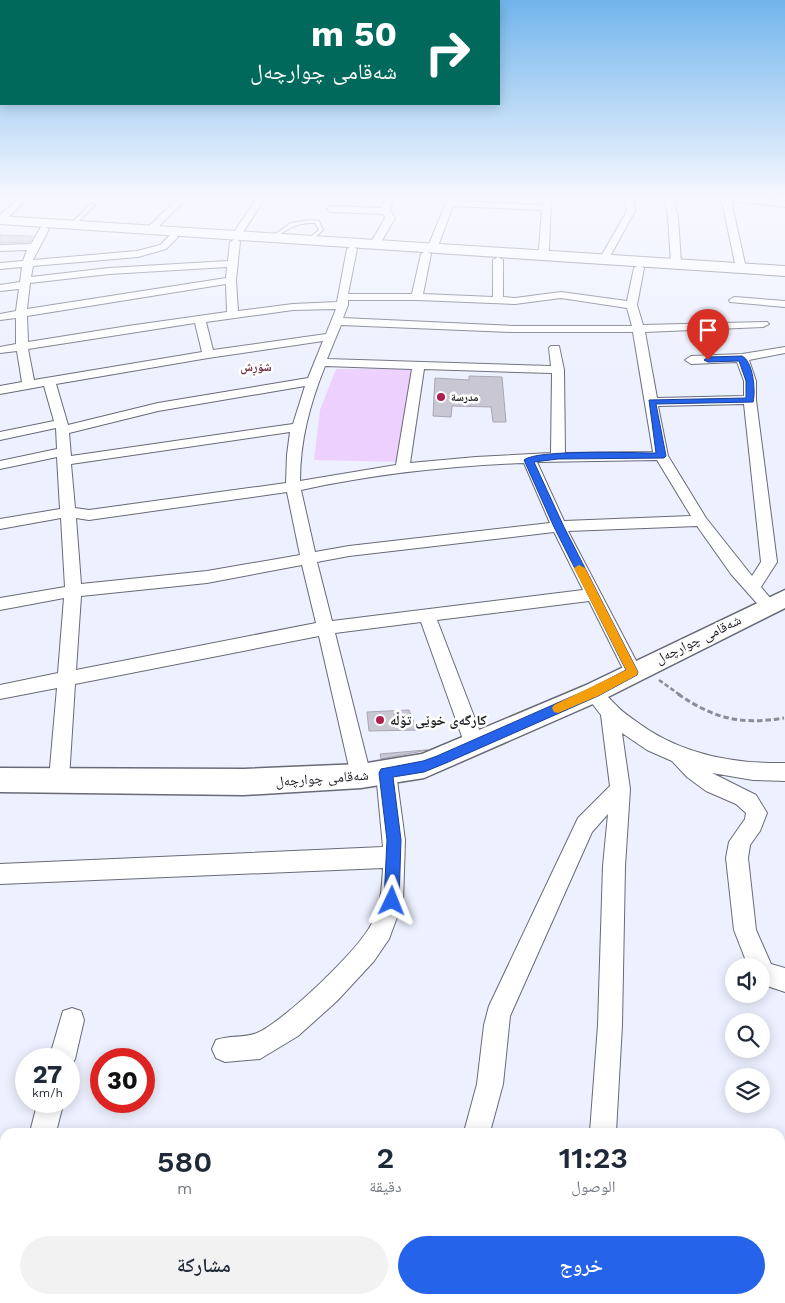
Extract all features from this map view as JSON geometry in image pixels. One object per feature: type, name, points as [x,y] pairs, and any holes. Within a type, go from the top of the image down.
[{"type":"highway","points":[[488,259],[639,268],[685,266]]},
{"type":"highway","points":[[612,259],[785,276]]},
{"type":"highway","points":[[716,269],[742,268],[785,271]]},
{"type":"main road","name":"شەقامی چوارچەل","points":[[0,780],[244,782],[373,774],[424,766],[475,745],[602,703],[637,669],[769,597]]},
{"type":"street","points":[[29,259],[21,314],[22,346],[30,385]]},
{"type":"street","points":[[0,266],[85,259]]},
{"type":"street","points":[[233,259],[231,280],[233,315]]},
{"type":"street","points":[[225,1049],[260,1046],[289,1027],[328,992],[366,953],[381,931],[392,901],[394,840],[325,628],[293,487],[297,427],[311,381],[337,322],[350,259]]},
{"type":"street","points":[[417,297],[427,259]]},
{"type":"street","points":[[683,259],[685,266]]},
{"type":"street","points":[[740,259],[742,268]]},
{"type":"street","points":[[498,260],[498,300]]},
{"type":"street","points":[[0,288],[109,271],[232,264]]},
{"type":"street","points":[[639,268],[632,305],[661,456],[701,521],[737,570],[769,597]]},
{"type":"street","points":[[0,317],[231,280]]},
{"type":"street","points":[[0,350],[128,329],[342,301],[417,297],[528,300],[550,295],[632,305]]},
{"type":"street","points":[[734,300],[785,304]]},
{"type":"street","points":[[200,321],[208,354]]},
{"type":"street","points":[[337,322],[513,329],[638,329],[763,324]]},
{"type":"street","points":[[0,390],[208,354],[330,337]]},
{"type":"street","points":[[555,348],[558,370],[558,456]]},
{"type":"street","points":[[691,360],[742,358],[785,350]]},
{"type":"street","points":[[742,358],[750,381],[750,400],[769,562],[769,597]]},
{"type":"street","points":[[319,362],[558,370]]},
{"type":"street","points":[[402,469],[418,366]]},
{"type":"street","points":[[0,436],[62,427],[311,381]]},
{"type":"street","points":[[49,382],[62,427],[72,591],[58,779]]},
{"type":"street","points":[[652,402],[750,400]]},
{"type":"street","points":[[0,465],[297,427]]},
{"type":"street","points":[[0,524],[68,512],[89,515],[293,487],[320,480],[402,469],[501,460],[529,460],[558,456],[661,456]]},
{"type":"street","points":[[529,460],[593,596],[637,669]]},
{"type":"street","points":[[0,604],[72,591],[207,577],[349,551],[559,527],[701,521]]},
{"type":"street","points":[[0,692],[325,628],[593,596]]},
{"type":"street","points":[[427,616],[475,745]]},
{"type":"street","points":[[602,703],[654,744],[678,754],[747,771],[785,772]]},
{"type":"street","points":[[602,703],[620,789],[614,866],[610,1025],[603,1128]]},
{"type":"street","points":[[678,754],[694,772],[715,786],[745,798],[752,804],[757,814],[753,824],[740,842],[737,858],[745,930],[757,958]]},
{"type":"street","points":[[479,1128],[488,1095],[493,1041],[498,1015],[585,825],[620,789]]},
{"type":"street","points":[[0,874],[394,857]]},
{"type":"street","points":[[770,975],[785,980]]},
{"type":"street","points":[[65,1048],[72,1020]]},
{"type":"street","points":[[44,1128],[48,1113]]},
{"type":"path","points":[[637,669],[680,696],[718,716],[756,722],[784,718]]},
{"type":"shaded area","points":[[505,259],[537,259],[686,269]]},
{"type":"shaded area","points":[[411,368],[403,462],[314,460],[320,410],[336,369]]},
{"type":"building","points":[[469,376],[502,377],[506,422],[493,422],[491,407],[452,406],[451,417],[433,416],[435,378],[469,380]]},
{"type":"building","points":[[409,710],[417,730],[369,731],[367,712]]},
{"type":"building","points":[[428,750],[381,759],[380,754]]},
{"type":"slow traffic","points":[[558,708],[594,693],[633,672],[579,568]]},
{"type":"place","name":"مدرسة","points":[[441,397]]},
{"type":"place","name":"کارگەی خوێی تۆڵە","points":[[380,720]]},
{"type":"district","name":"شۆڕش","points":[[256,367]]},
{"type":"route","points":[[392,901],[394,840],[386,773],[424,766],[594,693],[633,672],[559,527],[529,460],[558,456],[661,456],[652,402],[750,400],[750,381],[742,358],[708,360]]}]
